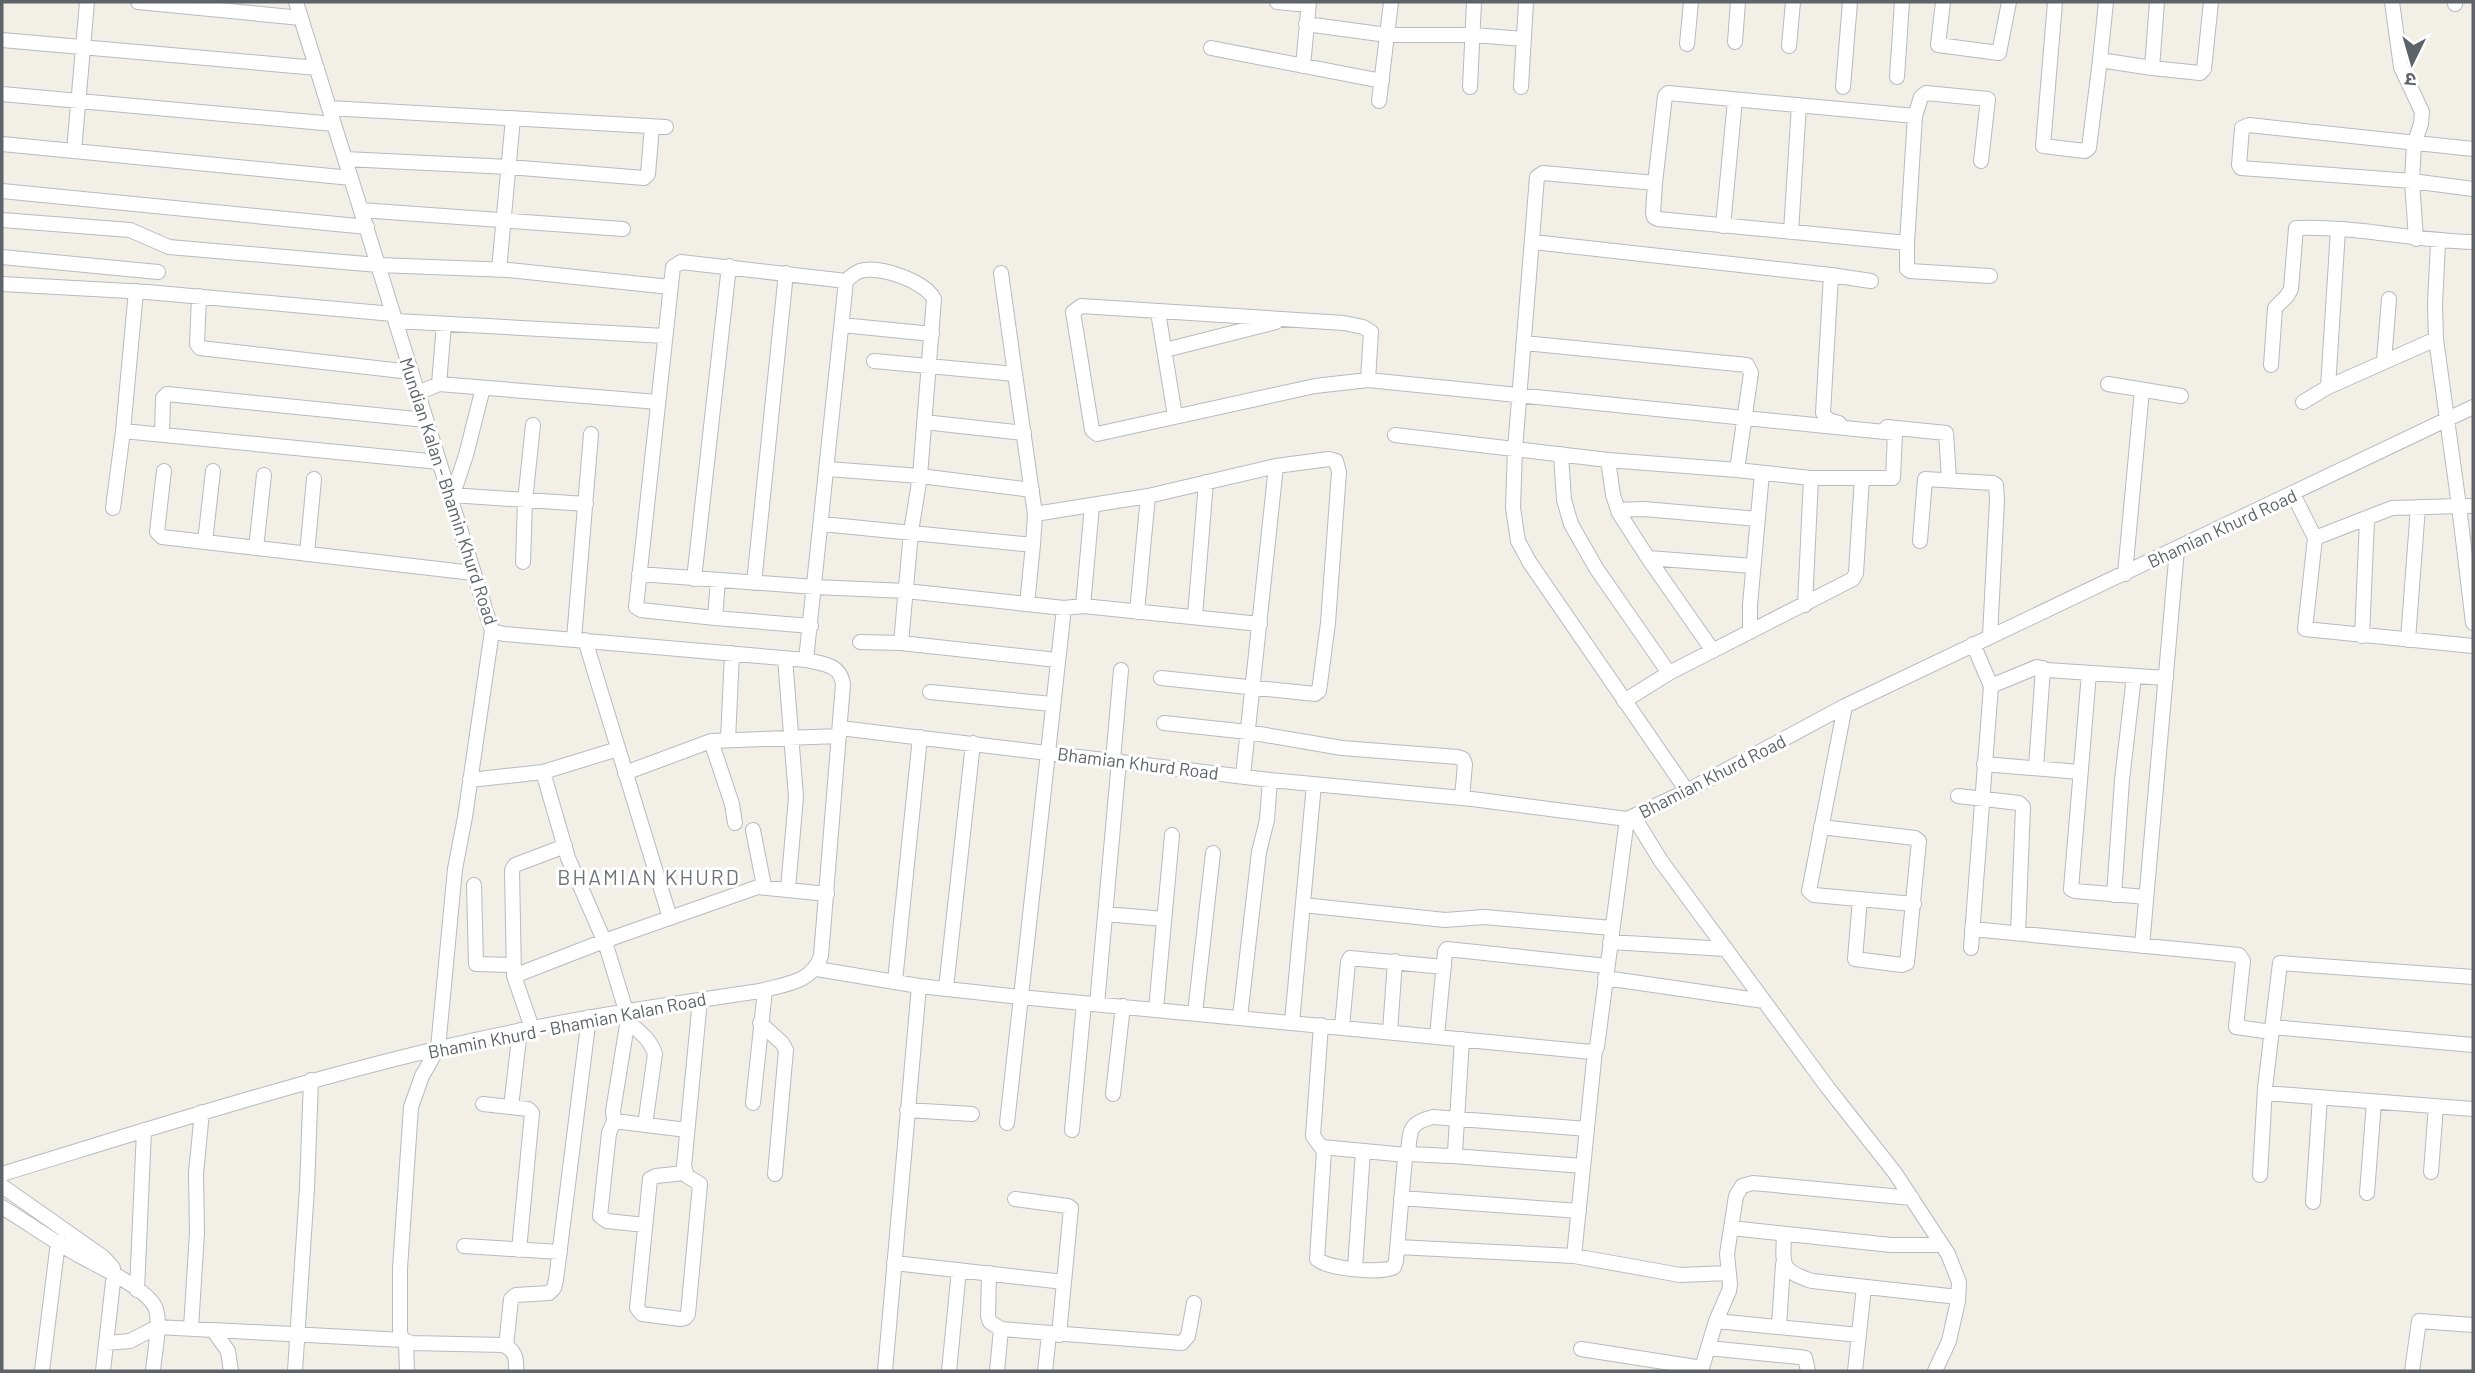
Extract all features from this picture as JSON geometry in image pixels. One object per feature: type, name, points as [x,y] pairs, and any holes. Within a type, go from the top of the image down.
[{"type":"street","points":[[74,151],[87,2]]},
{"type":"street","points":[[138,2],[301,18]]},
{"type":"street","name":"Mundian Kalan - Bhamin Khurd Road","points":[[296,2],[492,631],[806,660],[830,666],[837,669],[842,676],[839,732]]},
{"type":"street","points":[[1277,2],[1308,3],[1303,66]]},
{"type":"street","points":[[1379,101],[1391,2]]},
{"type":"street","points":[[1470,87],[1474,2]]},
{"type":"street","points":[[1521,87],[1526,2]]},
{"type":"street","points":[[1687,44],[1691,2]]},
{"type":"street","points":[[1735,42],[1738,2]]},
{"type":"street","points":[[1789,46],[1793,2]]},
{"type":"street","points":[[1843,87],[1850,2]]},
{"type":"street","points":[[1897,77],[1902,2]]},
{"type":"street","points":[[1943,2],[1938,45],[1998,52],[2009,2]]},
{"type":"street","points":[[2055,2],[2043,146],[2085,151],[2089,148],[2106,2]]},
{"type":"street","points":[[2152,68],[2157,2]]},
{"type":"street","points":[[2100,60],[2202,72],[2211,2]]},
{"type":"street","points":[[2392,2],[2401,67],[2422,112],[2414,144],[2412,181],[2416,239]]},
{"type":"street","points":[[1306,24],[1387,35],[1472,35],[1524,39]]},
{"type":"street","points":[[2,40],[317,68]]},
{"type":"street","points":[[1211,48],[1382,81]]},
{"type":"street","points":[[1906,243],[1655,219],[1655,183],[1666,93],[1915,116]]},
{"type":"street","points":[[1981,161],[1989,99],[1926,93],[1915,116],[1906,243],[1907,268],[1910,271],[1990,276]]},
{"type":"street","points":[[2,94],[334,124]]},
{"type":"street","points":[[1723,226],[1735,100]]},
{"type":"street","points":[[1791,232],[1799,105]]},
{"type":"street","points":[[329,108],[659,127],[648,174],[644,178],[509,167],[345,159]]},
{"type":"street","points":[[499,270],[513,118]]},
{"type":"street","points":[[2473,149],[2249,125],[2242,128],[2239,165],[2241,168],[2412,181],[2473,189]]},
{"type":"street","points":[[2,144],[351,178]]},
{"type":"street","points":[[1655,183],[1541,173],[1537,177],[1515,449],[1513,508],[1518,541],[1530,564],[1687,791]]},
{"type":"street","points":[[2,191],[367,227]]},
{"type":"street","points":[[361,210],[623,229]]},
{"type":"street","points":[[2,220],[130,230],[169,247],[378,265],[499,270],[670,286]]},
{"type":"street","points":[[2271,365],[2275,306],[2291,289],[2295,229],[2338,230],[2438,242],[2473,242]]},
{"type":"street","points":[[2328,387],[2338,230]]},
{"type":"street","points":[[1533,242],[1871,281]]},
{"type":"street","points":[[2438,242],[2436,339],[2447,419],[2466,506],[2473,616]]},
{"type":"street","points":[[156,292],[161,245]]},
{"type":"street","points":[[2,257],[158,272]]},
{"type":"street","points":[[811,626],[638,609],[636,605],[639,573],[670,286],[672,270],[676,263],[729,266],[846,281]]},
{"type":"street","points":[[694,579],[729,266]]},
{"type":"street","points":[[806,660],[846,281],[857,272],[867,270],[892,274],[919,284],[929,291],[934,299],[901,643]]},
{"type":"street","points":[[754,583],[786,273]]},
{"type":"street","points":[[1000,273],[1035,514],[1027,604]]},
{"type":"street","points":[[1831,275],[1823,413],[1825,417],[1835,423],[1944,431],[1948,439],[1949,480]]},
{"type":"street","points":[[2,284],[156,292],[444,324],[665,336]]},
{"type":"street","points":[[113,508],[136,291]]},
{"type":"street","points":[[199,296],[197,344],[201,348],[411,372]]},
{"type":"street","points":[[2384,361],[2389,299]]},
{"type":"street","points":[[1367,380],[1371,336],[1368,329],[1344,323],[1081,306],[1074,310],[1087,411],[1092,430],[1097,434],[1315,386],[1367,380],[1895,433],[1893,478],[1811,478],[1608,460],[1395,435]]},
{"type":"street","points":[[1158,312],[1175,416]]},
{"type":"street","points":[[1165,350],[1288,319]]},
{"type":"street","points":[[439,384],[444,324]]},
{"type":"street","points":[[842,325],[932,334]]},
{"type":"street","points":[[2303,402],[2328,387],[2436,339]]},
{"type":"street","points":[[1524,343],[1747,365],[1751,373],[1737,470]]},
{"type":"street","points":[[873,361],[1016,374]]},
{"type":"street","points":[[418,393],[439,384],[658,402]]},
{"type":"street","points":[[2108,384],[2181,396]]},
{"type":"street","points":[[483,388],[452,497],[586,504]]},
{"type":"street","points":[[2124,574],[2142,390]]},
{"type":"street","points":[[162,435],[163,398],[167,394],[426,420]]},
{"type":"street","name":"Bhamian Khurd Road","points":[[625,773],[711,741],[839,732],[919,737],[1270,780],[1462,798],[1630,818],[1687,791],[1846,706],[1973,644],[2473,407]]},
{"type":"street","points":[[924,422],[1024,433]]},
{"type":"street","points":[[523,562],[525,501],[533,425]]},
{"type":"street","points":[[123,431],[439,462]]},
{"type":"street","points":[[591,434],[579,640],[618,749],[670,918]]},
{"type":"street","points":[[1562,454],[1564,500],[1571,524],[1596,568],[1669,673]]},
{"type":"street","points":[[1608,460],[1618,510],[1648,558],[1713,650]]},
{"type":"street","points":[[1035,514],[1147,496],[1276,466],[1336,461],[1339,465],[1326,636],[1321,684],[1317,693],[1161,678]]},
{"type":"street","points":[[1243,776],[1276,466]]},
{"type":"street","points":[[828,469],[919,476],[1031,490]]},
{"type":"street","points":[[164,471],[157,534],[162,537],[473,573]]},
{"type":"street","points":[[205,542],[213,471]]},
{"type":"street","points":[[1750,632],[1762,473]]},
{"type":"street","points":[[256,548],[264,475]]},
{"type":"street","points":[[1805,605],[1811,478]]},
{"type":"street","points":[[1624,701],[1669,673],[1850,582],[1855,576],[1862,478]]},
{"type":"street","points":[[1920,541],[1924,480],[1928,478],[1993,483],[1997,489],[1990,636]]},
{"type":"street","points":[[307,554],[314,479]]},
{"type":"street","points":[[1195,616],[1206,482]]},
{"type":"street","points":[[2293,494],[2315,538],[2305,629],[2473,646]]},
{"type":"street","points":[[1137,611],[1147,496]]},
{"type":"street","points":[[1083,606],[1092,506]]},
{"type":"street","points":[[2408,640],[2418,506]]},
{"type":"street","points":[[2315,538],[2367,520],[2392,508],[2466,506]]},
{"type":"street","points":[[1618,510],[1644,509],[1758,519]]},
{"type":"street","points":[[2362,636],[2367,520]]},
{"type":"street","points":[[822,524],[1033,545]]},
{"type":"street","points":[[2141,946],[2177,549]]},
{"type":"street","points":[[1648,558],[1753,566]]},
{"type":"street","points":[[639,573],[694,579],[906,591],[1064,608],[1083,606],[1260,624]]},
{"type":"street","points":[[715,618],[718,580]]},
{"type":"street","points":[[1007,1123],[1064,608]]},
{"type":"street","points":[[407,1371],[405,1341],[400,1333],[400,1268],[411,1107],[422,1076],[438,1048],[454,869],[492,631]]},
{"type":"street","points":[[860,642],[901,643],[1057,660]]},
{"type":"street","points":[[1971,948],[1991,686],[1973,644]]},
{"type":"street","points":[[728,740],[732,653]]},
{"type":"street","points":[[785,658],[796,797],[788,889]]},
{"type":"street","points":[[1991,686],[2030,668],[2166,678]]},
{"type":"street","points":[[2036,768],[2043,668]]},
{"type":"street","points":[[1072,1130],[1105,914],[1121,670]]},
{"type":"street","points":[[2089,673],[2071,889],[2146,897]]},
{"type":"street","points":[[2114,895],[2122,780],[2134,676]]},
{"type":"street","points":[[930,692],[1052,704]]},
{"type":"street","points":[[1846,706],[1809,891],[1814,895],[1914,905]]},
{"type":"street","points":[[1164,723],[1248,732],[1342,748],[1461,758],[1465,764],[1462,798]]},
{"type":"street","points":[[839,732],[827,894],[821,956],[817,969],[919,986],[1020,997],[1592,1052],[1595,1050]]},
{"type":"street","points":[[895,981],[919,737]]},
{"type":"street","points":[[711,741],[732,804],[735,823]]},
{"type":"street","points":[[946,988],[973,743]]},
{"type":"street","points":[[470,780],[543,772],[618,749]]},
{"type":"street","points":[[1984,764],[2080,772]]},
{"type":"street","points":[[543,772],[565,846],[604,941],[626,1016],[600,1216],[607,1221],[645,1225]]},
{"type":"street","points":[[1240,1017],[1270,780]]},
{"type":"street","points":[[1292,1022],[1314,784]]},
{"type":"street","points":[[1958,796],[2019,803],[2024,809],[2018,933]]},
{"type":"street","points":[[1574,1256],[1595,1050],[1630,818]]},
{"type":"street","points":[[1630,818],[1912,1198],[1956,1270],[1959,1282],[1953,1328],[1935,1371]]},
{"type":"street","points":[[1821,827],[1918,840],[1920,844],[1908,962],[1904,965],[1855,959],[1860,900]]},
{"type":"street","points":[[753,830],[764,886]]},
{"type":"street","points":[[1156,1009],[1172,835]]},
{"type":"street","points":[[511,1107],[526,1029],[513,970],[513,867],[565,846]]},
{"type":"street","points":[[1195,1013],[1213,853]]},
{"type":"street","points":[[474,885],[476,964],[513,970],[764,886],[827,894]]},
{"type":"street","points":[[1303,905],[1446,920],[1484,918],[1726,949]]},
{"type":"street","points":[[1105,914],[1164,919]]},
{"type":"street","points":[[1972,929],[2240,955],[2243,961],[2236,1027],[2473,1045]]},
{"type":"street","points":[[1437,1036],[1445,952],[1449,949],[1606,972],[1764,1001]]},
{"type":"street","points":[[1342,1027],[1349,959],[1444,967]]},
{"type":"street","points":[[1390,1032],[1395,961]]},
{"type":"street","points":[[2260,1175],[2278,966],[2282,962],[2473,977]]},
{"type":"street","name":"Bhamin Khurd - Bhamian Kalan Road","points":[[2,1174],[311,1080],[438,1048],[589,1017],[626,1016],[700,1000],[765,990],[807,977],[817,969]]},
{"type":"street","points":[[885,1371],[919,986]]},
{"type":"street","points":[[753,1103],[765,990]]},
{"type":"street","points":[[684,1173],[700,1000]]},
{"type":"street","points":[[1113,1094],[1123,1006]]},
{"type":"street","points":[[626,1016],[652,1045],[655,1054],[645,1125]]},
{"type":"street","points":[[506,1346],[511,1298],[516,1295],[549,1293],[554,1288],[589,1017]]},
{"type":"street","points":[[760,1023],[786,1050],[775,1174]]},
{"type":"street","points":[[1321,1025],[1313,1136],[1322,1147],[1325,1158],[1317,1259],[1328,1266],[1389,1270],[1396,1261],[1409,1135],[1418,1121],[1433,1117],[1457,1117],[1587,1129]]},
{"type":"street","points":[[1452,1156],[1462,1039]]},
{"type":"street","points":[[295,1371],[311,1080]]},
{"type":"street","points":[[2265,1093],[2473,1109]]},
{"type":"street","points":[[2313,1202],[2320,1097]]},
{"type":"street","points":[[2367,1193],[2374,1101]]},
{"type":"street","points":[[483,1104],[528,1109],[532,1113],[519,1250]]},
{"type":"street","points":[[2431,1172],[2436,1106]]},
{"type":"street","points":[[907,1110],[972,1114]]},
{"type":"street","points":[[191,1328],[198,1224],[196,1173],[202,1112]]},
{"type":"street","points":[[614,1121],[687,1130]]},
{"type":"street","points":[[137,1290],[144,1130]]},
{"type":"street","points":[[1322,1147],[1583,1166]]},
{"type":"street","points":[[1355,1268],[1363,1151]]},
{"type":"street","points":[[684,1173],[701,1184],[688,1314],[685,1318],[638,1312],[645,1225],[650,1179],[656,1175],[684,1173]]},
{"type":"street","points":[[1581,1349],[1701,1370],[1716,1321],[1729,1291],[1727,1254],[1731,1228],[1737,1192],[1746,1184],[1912,1198]]},
{"type":"street","points":[[2,1186],[103,1257],[116,1275],[103,1371]]},
{"type":"street","points":[[1401,1198],[1578,1211]]},
{"type":"street","points":[[1015,1199],[1071,1208],[1064,1282],[1045,1371]]},
{"type":"street","points":[[2,1207],[116,1275],[153,1303],[158,1314],[153,1371]]},
{"type":"street","points":[[1731,1228],[1891,1245],[1942,1245]]},
{"type":"street","points":[[1779,1326],[1784,1234]]},
{"type":"street","points":[[42,1371],[58,1242]]},
{"type":"street","points":[[464,1246],[560,1252]]},
{"type":"street","points":[[1398,1247],[1574,1256],[1680,1275],[1729,1273]]},
{"type":"street","points":[[894,1263],[1064,1282]]},
{"type":"street","points":[[1783,1264],[1800,1277],[1812,1281],[1958,1297]]},
{"type":"street","points":[[949,1371],[959,1270]]},
{"type":"street","points":[[989,1273],[988,1316],[990,1322],[1001,1329],[1182,1343],[1188,1336],[1194,1303]]},
{"type":"street","points":[[1855,1371],[1864,1287]]},
{"type":"street","points":[[1716,1321],[1859,1335]]},
{"type":"street","points":[[2412,1371],[2419,1321],[2473,1325]]},
{"type":"street","points":[[106,1343],[130,1341],[158,1327],[506,1346],[515,1354],[516,1371]]},
{"type":"street","points":[[997,1371],[1001,1329]]},
{"type":"street","points":[[214,1330],[228,1350],[232,1371]]},
{"type":"street","points":[[1708,1348],[1799,1356],[1805,1358],[1808,1371]]},
{"type":"district","name":"BHAMIAN KHURD","points":[[649,876]]}]
